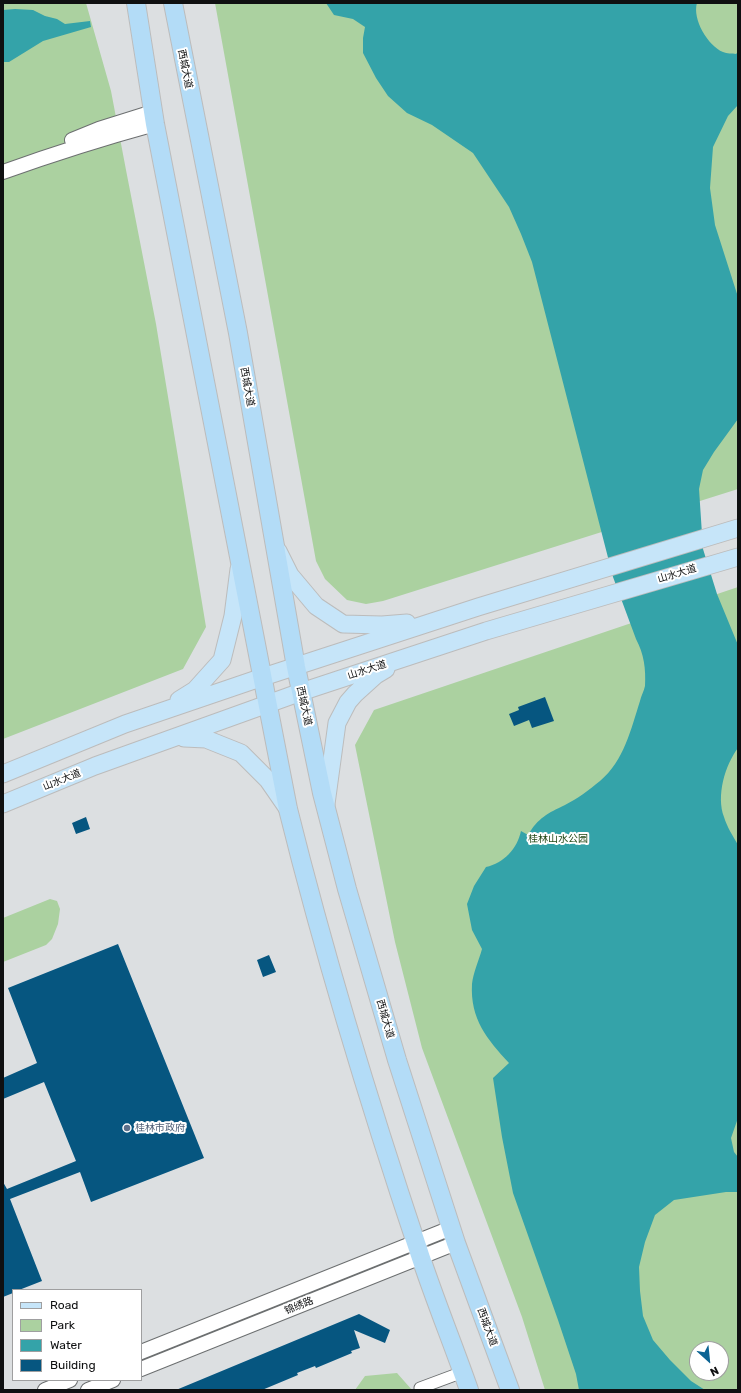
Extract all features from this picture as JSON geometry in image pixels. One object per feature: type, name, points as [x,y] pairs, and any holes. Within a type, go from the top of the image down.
[{"type":"highway","points":[[136,3],[154,118],[288,808],[311,900],[362,1073],[418,1250],[470,1390]]},
{"type":"highway","name":"西城大道","points":[[173,3],[238,333],[296,667],[326,806],[347,889],[396,1060],[454,1236],[510,1390]]},
{"type":"main road","points":[[3,774],[125,724],[263,677],[431,622],[738,528]]},
{"type":"main road","points":[[275,546],[290,575],[316,606],[343,624],[382,625],[431,622]]},
{"type":"main road","name":"山水大道","points":[[3,804],[95,766],[301,692],[486,631],[738,557]]},
{"type":"main road","points":[[163,711],[195,690],[222,660],[234,616],[240,560]]},
{"type":"main road","points":[[326,806],[337,723],[348,702],[376,675],[412,655]]},
{"type":"main road","points":[[174,738],[206,739],[241,753],[268,780],[288,808]]},
{"type":"street","points":[[3,166],[99,129],[154,118]]},
{"type":"street","points":[[3,172],[41,158],[107,138],[154,118]]},
{"type":"street","name":"锦绣路","points":[[142,1352],[454,1236]]},
{"type":"street","name":"锦绣路","points":[[142,1369],[418,1250]]},
{"type":"street","points":[[420,1388],[463,1372]]},
{"type":"street","points":[[45,1390],[68,1381]]},
{"type":"street","points":[[88,1390],[110,1381]]},
{"type":"green space","points":[[3,3],[86,3],[111,91],[156,324],[206,627],[183,669],[3,739]]},
{"type":"green space","points":[[215,3],[738,3],[738,489],[383,601],[366,604],[347,600],[325,579],[316,561]]},
{"type":"green space","name":"桂林山水公园","points":[[738,587],[738,1390],[545,1390],[522,1317],[422,1048],[395,942],[355,745],[374,710]]},
{"type":"green space","points":[[50,899],[57,901],[60,909],[58,924],[52,939],[46,945],[3,962],[3,918]]},
{"type":"green space","points":[[397,1373],[412,1390],[355,1390],[365,1376]]},
{"type":"water","points":[[326,3],[697,3],[696,9],[699,24],[702,31],[712,44],[717,49],[726,53],[736,54],[738,52],[738,105],[728,116],[713,147],[710,188],[715,225],[738,297],[738,419],[703,470],[699,489],[703,549],[717,594],[738,645],[738,748],[729,763],[723,781],[721,800],[725,821],[738,845],[738,1118],[731,1138],[734,1152],[738,1157],[738,1192],[726,1192],[674,1200],[655,1215],[645,1242],[639,1267],[643,1316],[653,1340],[689,1379],[689,1381],[705,1390],[579,1390],[576,1374],[558,1320],[513,1193],[502,1137],[493,1078],[509,1063],[487,1037],[477,1018],[474,1008],[472,984],[482,949],[472,930],[467,904],[474,886],[486,867],[504,859],[509,854],[516,844],[521,831],[528,835],[540,820],[587,791],[600,781],[615,764],[626,744],[645,688],[644,662],[641,650],[613,577],[532,262],[509,207],[473,153],[432,125],[407,113],[388,96],[376,78],[363,53],[365,27],[353,19],[334,15]]},
{"type":"water","points":[[3,10],[33,10],[45,16],[57,19],[65,24],[90,21],[91,27],[43,41],[9,62],[3,62]]},
{"type":"building","points":[[545,697],[554,721],[532,728],[529,720],[514,726],[509,714],[519,710],[518,707]]},
{"type":"building","points":[[86,817],[90,829],[76,834],[72,823]]},
{"type":"building","name":"桂林市政府","points":[[118,944],[204,1158],[91,1202],[80,1172],[10,1199],[42,1281],[22,1289],[12,1289],[12,1293],[3,1297],[3,1182],[7,1189],[76,1161],[44,1082],[3,1099],[3,1078],[37,1063],[8,988]]},
{"type":"building","points":[[269,955],[276,972],[263,977],[257,960]]},
{"type":"building","points":[[359,1314],[390,1330],[385,1343],[354,1330],[360,1348],[351,1351],[352,1353],[316,1368],[315,1366],[297,1373],[298,1375],[262,1390],[176,1390]]},
{"type":"place","name":"桂林市政府","points":[[127,1128]]}]
